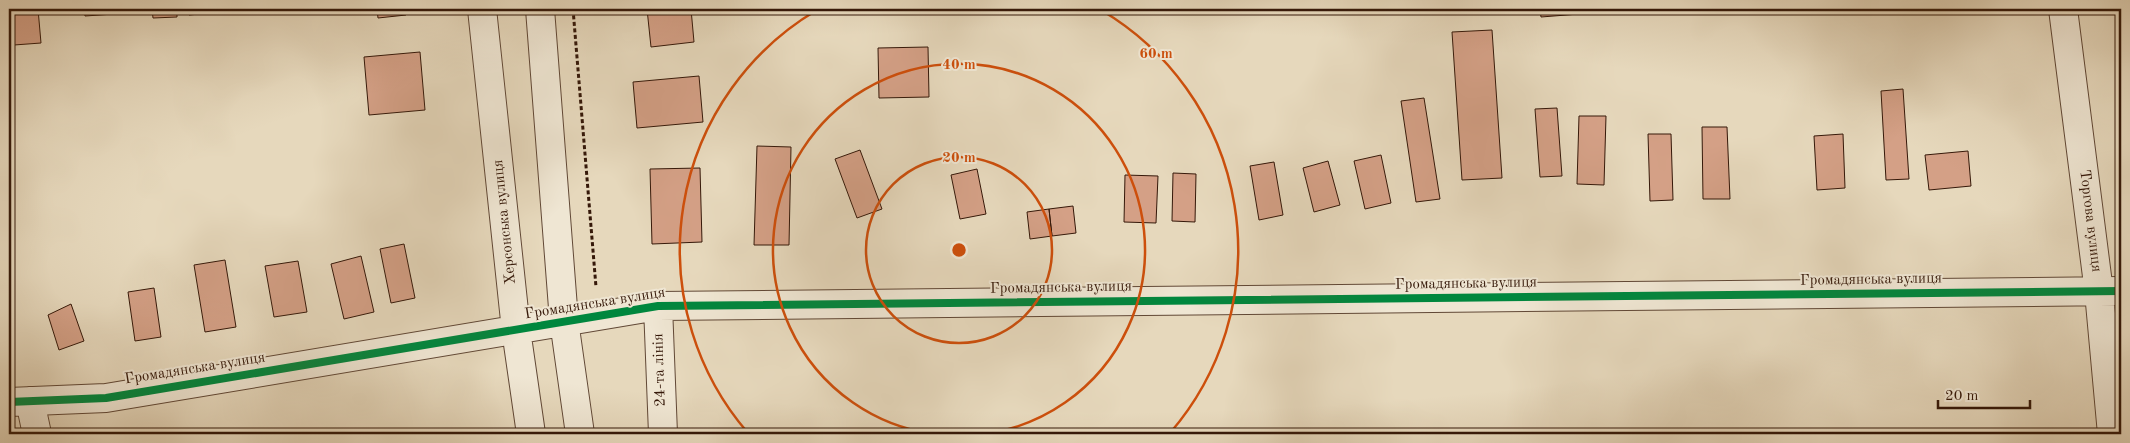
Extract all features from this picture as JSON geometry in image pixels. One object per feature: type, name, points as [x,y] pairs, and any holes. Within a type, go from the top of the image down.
[{"type":"street","name":"Херсонська вулиця","points":[[482,9],[516,330],[531,434]]},
{"type":"street","points":[[540,9],[564,321],[580,434]]},
{"type":"street","name":"Торгова вулиця","points":[[2063,9],[2110,291],[2112,434]]},
{"type":"street","name":"Громадянська вулиця","points":[[19,402],[106,398],[658,306],[2110,291]]},
{"type":"street","name":"24-та лінія","points":[[658,306],[663,434]]},
{"type":"street","points":[[19,402],[37,434]]},
{"type":"path","points":[[573,9],[598,316]]},
{"type":"building","points":[[11,9],[38,9],[41,43],[14,45]]},
{"type":"building","points":[[84,9],[113,9],[114,14],[85,16]]},
{"type":"building","points":[[152,9],[177,9],[177,17],[153,18]]},
{"type":"building","points":[[189,9],[210,9],[210,13],[189,15]]},
{"type":"building","points":[[377,9],[405,9],[406,15],[378,18]]},
{"type":"building","points":[[647,9],[691,9],[694,42],[651,47]]},
{"type":"building","points":[[1540,9],[1579,9],[1579,14],[1541,17]]},
{"type":"building","points":[[1492,30],[1502,178],[1462,180],[1452,32]]},
{"type":"building","points":[[928,47],[929,97],[879,98],[878,48]]},
{"type":"building","points":[[420,52],[425,110],[369,115],[364,57]]},
{"type":"building","points":[[699,76],[703,122],[637,128],[633,82]]},
{"type":"building","points":[[1903,89],[1909,179],[1886,180],[1881,91]]},
{"type":"building","points":[[1424,98],[1440,199],[1416,202],[1401,101]]},
{"type":"building","points":[[1557,108],[1562,176],[1540,177],[1535,109]]},
{"type":"building","points":[[1579,116],[1606,116],[1604,185],[1577,184]]},
{"type":"building","points":[[1702,127],[1727,127],[1730,199],[1703,199]]},
{"type":"building","points":[[1648,134],[1671,134],[1673,200],[1650,201]]},
{"type":"building","points":[[1843,134],[1845,188],[1817,190],[1814,136]]},
{"type":"building","points":[[757,146],[791,147],[789,245],[754,245]]},
{"type":"building","points":[[860,150],[882,209],[857,218],[835,159]]},
{"type":"building","points":[[1968,151],[1971,186],[1929,190],[1925,155]]},
{"type":"building","points":[[1381,155],[1391,203],[1365,209],[1354,161]]},
{"type":"building","points":[[1328,161],[1340,205],[1314,212],[1303,168]]},
{"type":"building","points":[[1274,162],[1283,215],[1259,220],[1250,166]]},
{"type":"building","points":[[700,168],[702,242],[652,244],[650,169]]},
{"type":"building","points":[[977,169],[986,214],[960,219],[951,175]]},
{"type":"building","points":[[1173,173],[1196,174],[1195,222],[1172,221]]},
{"type":"building","points":[[1125,175],[1158,176],[1156,223],[1124,222]]},
{"type":"building","points":[[1073,206],[1076,233],[1052,236],[1049,209]]},
{"type":"building","points":[[1049,209],[1052,236],[1030,239],[1027,212]]},
{"type":"building","points":[[404,244],[415,298],[391,303],[380,249]]},
{"type":"building","points":[[361,256],[374,312],[344,319],[331,264]]},
{"type":"building","points":[[225,260],[236,327],[205,332],[194,265]]},
{"type":"building","points":[[298,261],[307,312],[274,317],[265,266]]},
{"type":"building","points":[[154,288],[161,337],[135,341],[128,292]]},
{"type":"building","points":[[71,304],[84,341],[59,350],[48,315]]},
{"type":"cycle path","points":[[9,402],[106,398],[658,306],[2121,291]]}]
